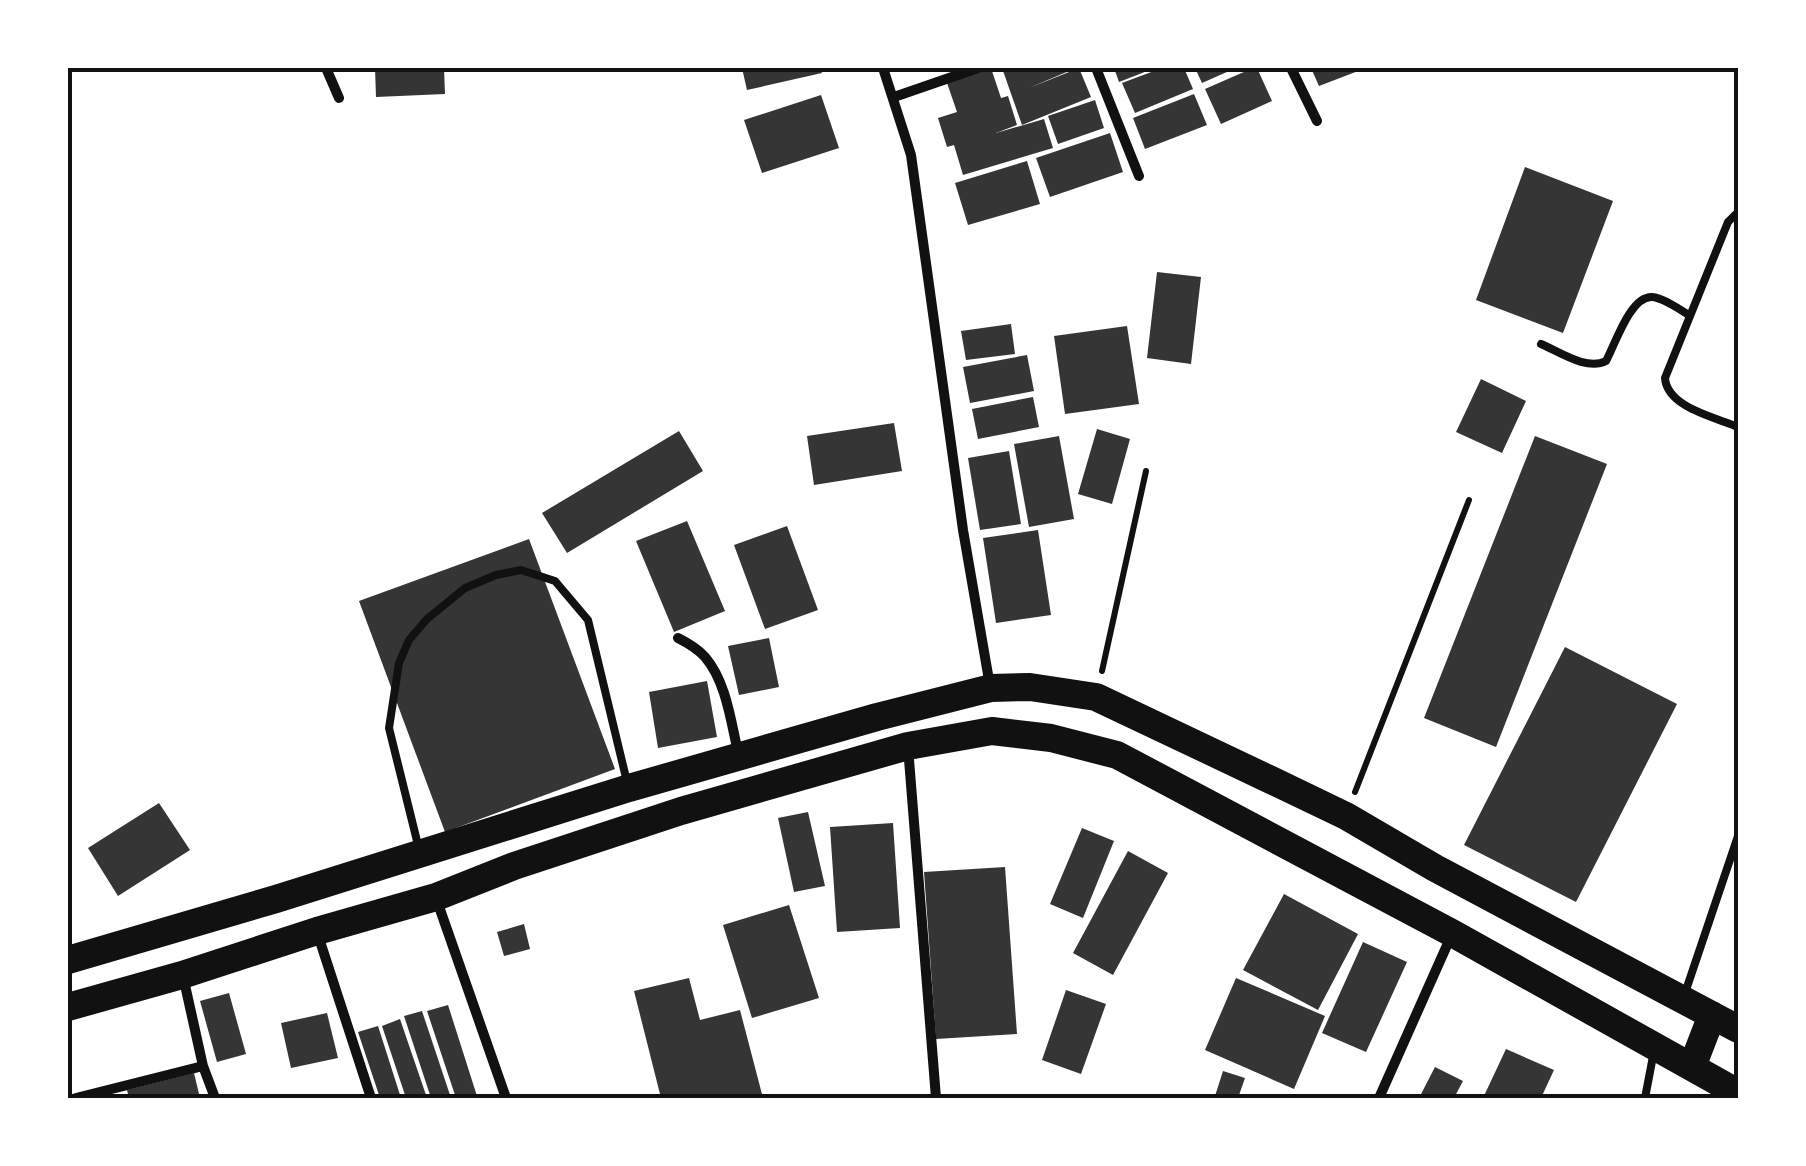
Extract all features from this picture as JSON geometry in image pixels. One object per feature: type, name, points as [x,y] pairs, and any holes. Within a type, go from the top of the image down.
[{"type":"highway","points":[[68,960],[877,716],[991,688],[1030,687],[1096,697],[1346,816],[1738,1030]]},
{"type":"highway","points":[[68,1007],[436,897],[514,866],[680,811],[908,746],[992,731],[1051,738],[1117,756],[1452,933],[1738,1093]]},
{"type":"highway","points":[[500,828],[514,866]]},
{"type":"highway","points":[[1692,1067],[1712,1016]]},
{"type":"street","points":[[326,68],[339,98]]},
{"type":"street","points":[[883,68],[911,155],[963,530],[991,688]]},
{"type":"street","points":[[894,97],[978,68]]},
{"type":"street","points":[[1096,68],[1139,176]]},
{"type":"street","points":[[1291,68],[1316,120]]},
{"type":"street","points":[[678,638],[708,660],[727,704],[739,758]]},
{"type":"street","points":[[908,746],[936,1098]]},
{"type":"street","points":[[436,897],[506,1098]]},
{"type":"street","points":[[317,931],[371,1098]]},
{"type":"street","points":[[1379,1098],[1452,933]]},
{"type":"street","points":[[182,975],[203,1066],[215,1098]]},
{"type":"street","points":[[76,1098],[203,1066]]},
{"type":"lane","points":[[1738,212],[1728,222],[1666,378],[1670,396],[1738,427]]},
{"type":"lane","points":[[1542,344],[1598,366],[1606,362],[1632,307],[1644,298],[1662,300],[1689,315]]},
{"type":"lane","points":[[420,854],[388,728],[399,663],[409,640],[427,619],[464,588],[496,575],[522,570],[556,581],[588,620],[629,788]]},
{"type":"lane","points":[[1682,1000],[1738,836]]},
{"type":"lane","points":[[1644,1098],[1655,1046]]},
{"type":"path","points":[[1096,697],[1146,470]]},
{"type":"path","points":[[1346,816],[1469,500]]},
{"type":"building","points":[[375,68],[444,68],[445,94],[376,97]]},
{"type":"building","points":[[742,68],[820,68],[822,73],[747,90]]},
{"type":"building","points":[[991,68],[1001,98],[1008,96],[1017,125],[996,133],[1044,119],[1053,148],[963,175],[954,145],[947,147],[938,118],[957,112],[946,80]]},
{"type":"building","points":[[1002,68],[1076,68],[1029,88],[1079,68],[1091,97],[1022,125]]},
{"type":"building","points":[[1114,68],[1155,68],[1119,82]]},
{"type":"building","points":[[1162,68],[1184,68],[1193,89],[1135,113],[1122,83]]},
{"type":"building","points":[[1195,68],[1236,68],[1202,83]]},
{"type":"building","points":[[1257,68],[1272,101],[1221,124],[1205,89]]},
{"type":"building","points":[[1311,68],[1366,68],[1319,86]]},
{"type":"building","points":[[1194,94],[1207,125],[1145,149],[1133,118]]},
{"type":"building","points":[[821,95],[839,148],[762,173],[744,120]]},
{"type":"building","points":[[1095,100],[1104,128],[1058,144],[1048,116]]},
{"type":"building","points":[[1110,133],[1123,172],[1050,197],[1036,158]]},
{"type":"building","points":[[1027,161],[1040,204],[968,225],[955,183]]},
{"type":"building","points":[[1525,167],[1613,201],[1563,333],[1476,300]]},
{"type":"building","points":[[1157,272],[1201,277],[1191,364],[1147,358]]},
{"type":"building","points":[[1011,324],[1015,354],[966,360],[961,331]]},
{"type":"building","points":[[1127,326],[1139,404],[1065,414],[1054,336]]},
{"type":"building","points":[[1027,355],[1034,391],[970,403],[963,367]]},
{"type":"building","points":[[1481,379],[1526,401],[1502,453],[1456,432]]},
{"type":"building","points":[[1033,397],[1039,427],[978,439],[972,409]]},
{"type":"building","points":[[894,423],[902,471],[814,485],[807,436]]},
{"type":"building","points":[[1097,429],[1130,439],[1112,504],[1078,494]]},
{"type":"building","points":[[679,431],[703,471],[567,553],[542,513]]},
{"type":"building","points":[[1059,436],[1074,519],[1029,527],[1014,444]]},
{"type":"building","points":[[1535,436],[1607,464],[1496,747],[1424,718]]},
{"type":"building","points":[[1009,451],[1021,524],[980,530],[968,458]]},
{"type":"building","points":[[687,521],[725,611],[674,632],[636,541]]},
{"type":"building","points":[[787,526],[818,610],[765,629],[734,545]]},
{"type":"building","points":[[1038,530],[1051,615],[996,623],[983,538]]},
{"type":"building","points":[[529,539],[615,769],[445,832],[359,601]]},
{"type":"building","points":[[769,638],[779,687],[739,695],[728,646]]},
{"type":"building","points":[[1565,647],[1677,704],[1576,902],[1464,845]]},
{"type":"building","points":[[707,681],[717,737],[658,748],[649,692]]},
{"type":"building","points":[[159,803],[190,850],[118,896],[88,848]]},
{"type":"building","points":[[808,812],[825,886],[794,892],[778,818]]},
{"type":"building","points":[[893,823],[900,928],[837,932],[830,827]]},
{"type":"building","points":[[1082,828],[1114,841],[1083,918],[1050,904]]},
{"type":"building","points":[[1128,851],[1168,873],[1113,975],[1073,953]]},
{"type":"building","points":[[1005,867],[1017,1034],[936,1039],[924,872]]},
{"type":"building","points":[[1284,894],[1358,934],[1318,1010],[1243,970]]},
{"type":"building","points":[[789,905],[819,998],[752,1018],[723,925]]},
{"type":"building","points":[[524,924],[530,949],[504,956],[497,932]]},
{"type":"building","points":[[1363,942],[1407,962],[1366,1052],[1322,1033]]},
{"type":"building","points":[[689,978],[700,1020],[740,1010],[763,1098],[661,1098],[634,991]]},
{"type":"building","points":[[1236,978],[1325,1016],[1294,1089],[1205,1050]]},
{"type":"building","points":[[1066,990],[1106,1004],[1081,1074],[1042,1060]]},
{"type":"building","points":[[229,993],[246,1054],[217,1062],[200,1001]]},
{"type":"building","points":[[448,1005],[477,1096],[456,1098],[427,1011]]},
{"type":"building","points":[[422,1011],[451,1098],[431,1098],[404,1016]]},
{"type":"building","points":[[327,1013],[338,1058],[291,1068],[281,1023]]},
{"type":"building","points":[[400,1019],[427,1098],[406,1098],[382,1026]]},
{"type":"building","points":[[378,1026],[401,1098],[380,1098],[358,1032]]},
{"type":"building","points":[[1506,1049],[1554,1070],[1541,1098],[1483,1098]]},
{"type":"building","points":[[1435,1067],[1463,1081],[1454,1098],[1419,1098]]},
{"type":"building","points":[[1223,1071],[1245,1078],[1238,1098],[1215,1096]]},
{"type":"building","points":[[194,1073],[200,1098],[129,1098],[127,1090]]}]
